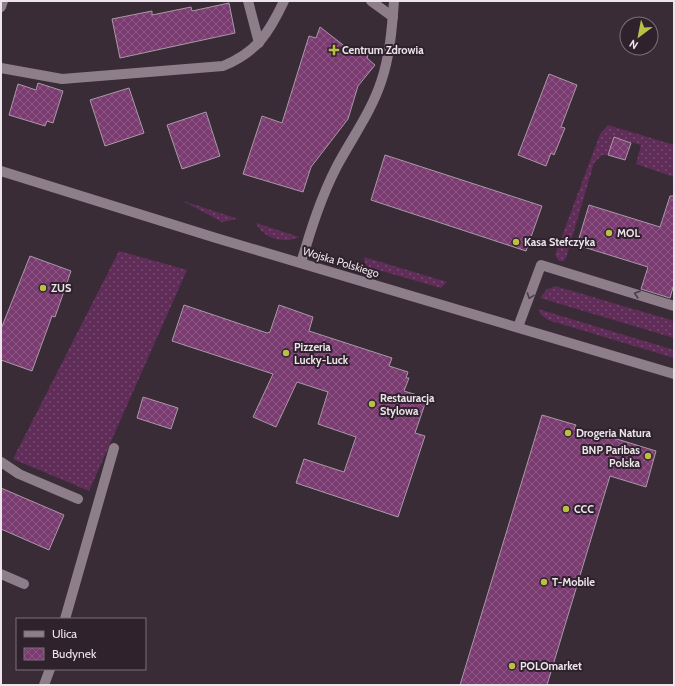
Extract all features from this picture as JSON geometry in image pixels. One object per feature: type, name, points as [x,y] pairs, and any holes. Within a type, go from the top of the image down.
[{"type":"street","points":[[1,7],[3,1]]},
{"type":"street","points":[[248,1],[259,43]]},
{"type":"street","points":[[1,68],[62,79],[223,66],[238,60],[252,51],[273,25],[284,1]]},
{"type":"street","points":[[371,1],[393,18]]},
{"type":"street","points":[[301,263],[319,203],[382,81],[388,56],[394,1]]},
{"type":"street","name":"Wojska Polskiego","points":[[1,171],[301,263],[674,374]]},
{"type":"street","points":[[518,327],[541,264],[674,306]]},
{"type":"street","points":[[65,618],[114,448]]},
{"type":"street","points":[[1,462],[19,474],[78,499]]},
{"type":"street","points":[[1,574],[24,584]]},
{"type":"street","points":[[44,685],[50,670]]},
{"type":"shaded area","points":[[608,125],[674,145],[674,177],[636,164],[641,145],[614,137],[608,155],[602,155],[594,163],[566,258],[564,261],[559,261],[555,255],[600,134]]},
{"type":"shaded area","points":[[183,201],[238,219],[222,222]]},
{"type":"shaded area","points":[[256,223],[299,237],[287,240],[274,239],[264,233]]},
{"type":"shaded area","points":[[119,251],[187,270],[89,491],[13,459]]},
{"type":"shaded area","points":[[364,257],[447,282],[441,288],[368,267],[365,263]]},
{"type":"shaded area","points":[[555,286],[671,320],[674,322],[674,338],[540,298],[546,290]]},
{"type":"shaded area","points":[[538,309],[674,350],[674,358],[548,320],[541,315]]},
{"type":"building","points":[[229,3],[235,33],[120,58],[112,19],[152,11],[152,15],[191,7],[192,11]]},
{"type":"building","points":[[320,27],[347,48],[368,54],[367,58],[375,65],[358,86],[348,119],[311,167],[303,192],[243,174],[262,116],[282,123],[309,36],[316,38]]},
{"type":"building","points":[[549,74],[577,85],[561,127],[565,128],[554,155],[551,153],[546,166],[518,155]]},
{"type":"building","points":[[38,83],[63,91],[53,123],[47,121],[45,126],[9,115],[18,84],[36,90]]},
{"type":"building","points":[[129,88],[144,133],[105,146],[90,100]]},
{"type":"building","points":[[206,112],[220,156],[182,169],[167,125]]},
{"type":"building","points":[[614,137],[631,143],[625,160],[608,155]]},
{"type":"building","points":[[385,155],[542,206],[526,251],[371,200]]},
{"type":"building","points":[[670,196],[674,196],[674,284],[670,298],[641,289],[648,267],[577,245],[589,205],[660,227]]},
{"type":"building","points":[[30,256],[71,271],[55,317],[52,316],[32,371],[1,360],[1,329]]},
{"type":"building","points":[[184,305],[267,333],[270,332],[279,305],[313,317],[309,331],[392,358],[389,366],[408,372],[406,378],[409,378],[404,391],[427,398],[415,433],[425,436],[398,517],[296,483],[304,459],[344,472],[356,437],[318,424],[328,392],[297,382],[276,427],[253,417],[273,374],[172,341]]},
{"type":"building","points":[[143,397],[178,408],[171,429],[137,418]]},
{"type":"building","points":[[542,415],[576,425],[574,429],[606,439],[607,436],[656,451],[646,487],[610,476],[547,685],[460,685]]},
{"type":"building","points":[[1,488],[64,515],[49,550],[1,529]]},
{"type":"place","name":"Centrum Zdrowia","points":[[334,50]]},
{"type":"place","name":"MOL","points":[[609,233]]},
{"type":"place","name":"Kasa Stefczyka","points":[[516,242]]},
{"type":"place","name":"ZUS","points":[[43,288]]},
{"type":"place","name":"Pizzeria Lucky-Luck","points":[[286,353]]},
{"type":"place","name":"Restauracja Stylowa","points":[[372,404]]},
{"type":"place","name":"Drogeria Natura","points":[[568,433]]},
{"type":"place","name":"BNP Paribas Polska","points":[[648,456]]},
{"type":"place","name":"CCC","points":[[566,509]]},
{"type":"place","name":"T-Mobile","points":[[544,582]]},
{"type":"place","name":"POLOmarket","points":[[512,666]]}]
